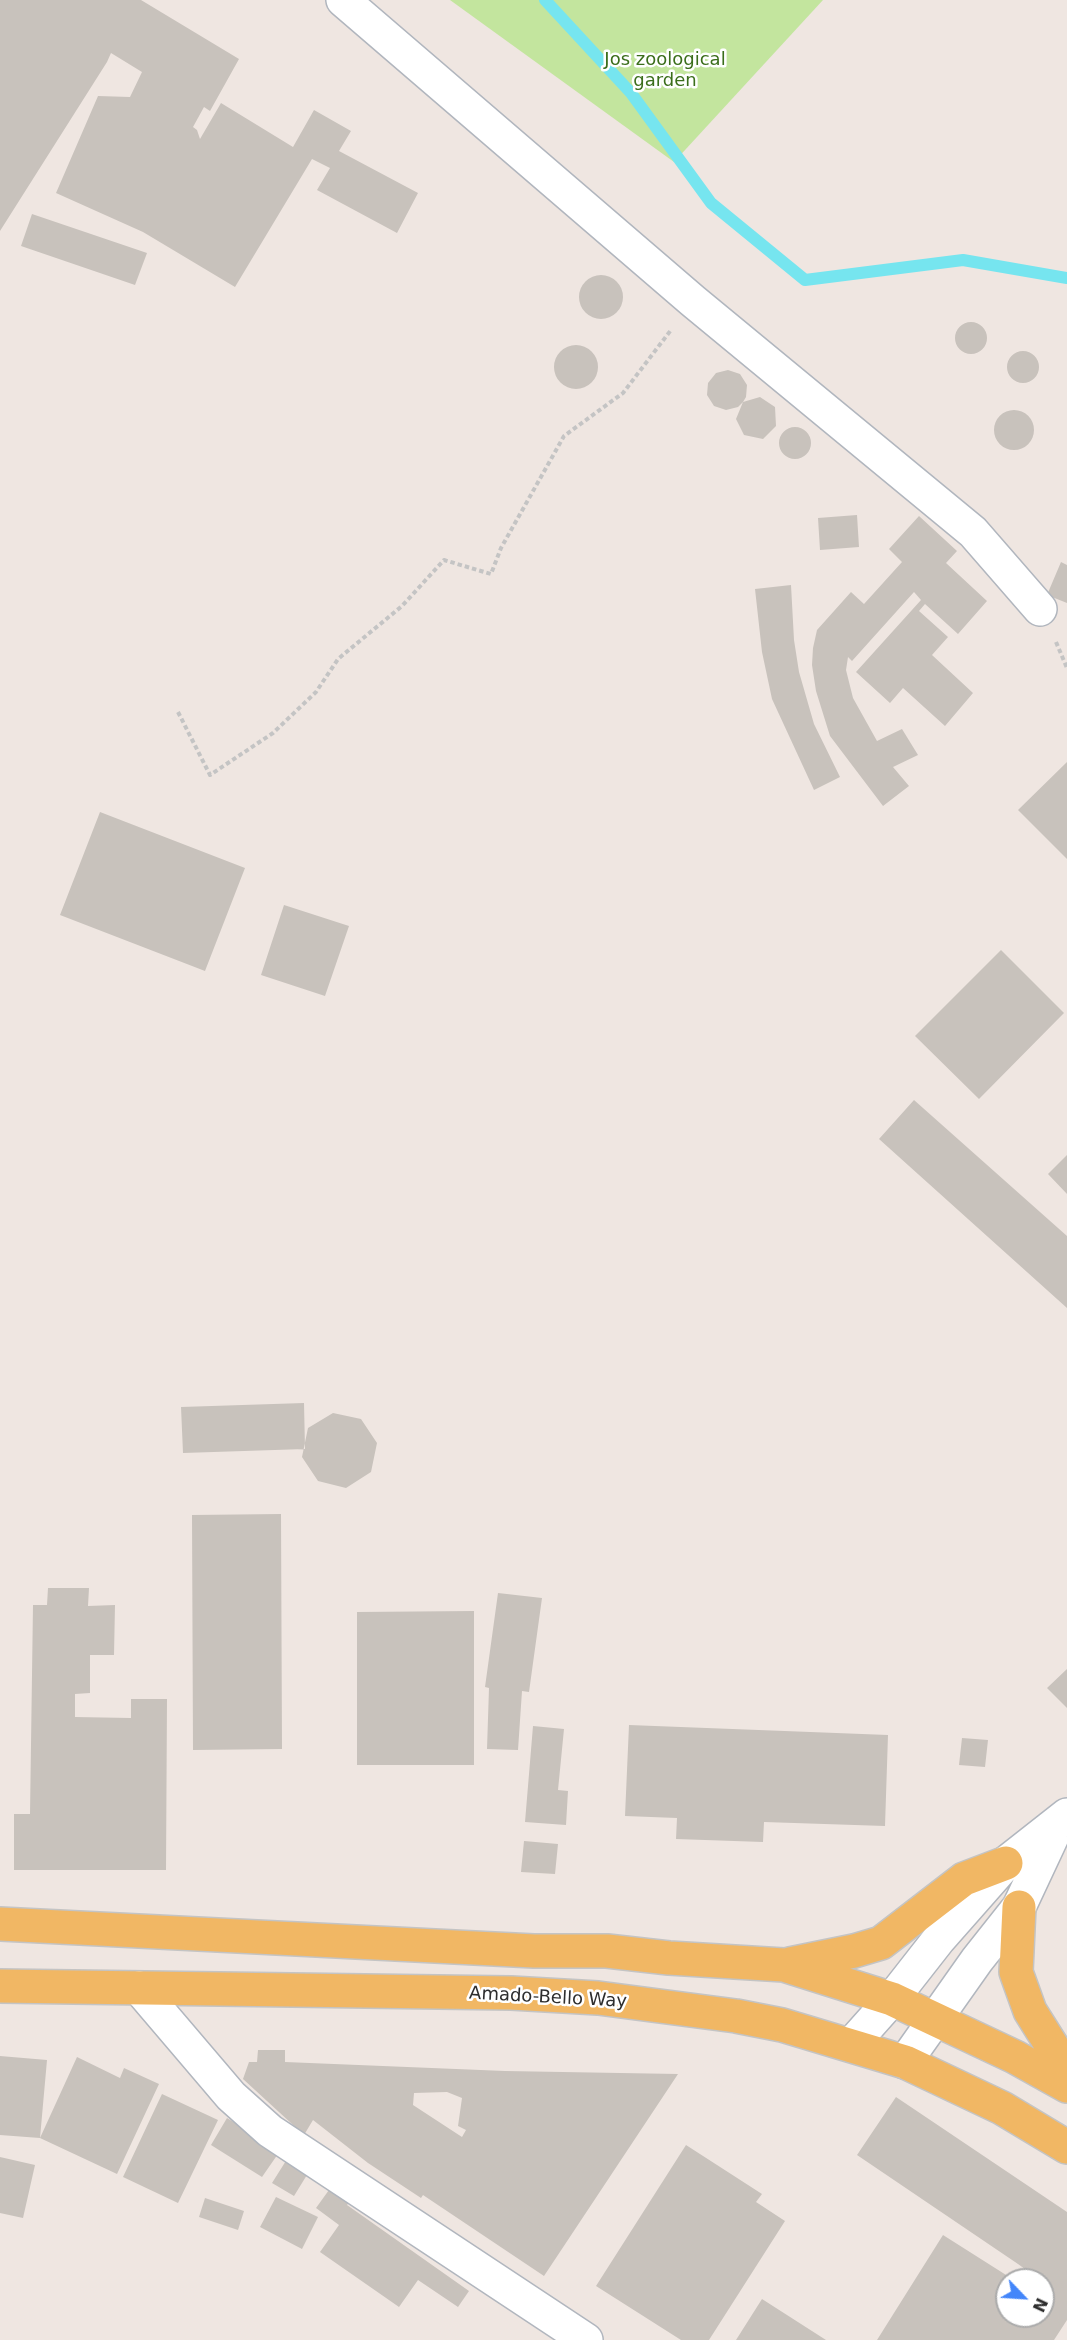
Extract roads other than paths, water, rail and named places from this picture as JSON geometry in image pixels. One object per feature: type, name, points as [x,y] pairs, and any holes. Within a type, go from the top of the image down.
[{"type":"main road","points":[[784,1965],[854,1952],[881,1942],[964,1878],[1006,1863]]},
{"type":"main road","points":[[1019,1906],[1016,1972],[1030,2011],[1067,2070]]},
{"type":"main road","points":[[0,1924],[534,1952],[607,1951],[669,1958],[784,1965],[892,1999],[1015,2057],[1067,2086]]},
{"type":"main road","name":"Amado-Bello Way","points":[[0,1986],[511,1993],[598,1998],[736,2016],[782,2025],[905,2062],[1002,2108],[1067,2147]]},
{"type":"street","points":[[343,0],[693,301],[974,532],[1040,609]]},
{"type":"street","points":[[851,2045],[1006,1863],[1062,1820]]},
{"type":"street","points":[[905,2062],[977,1960],[1019,1906],[1062,1820]]},
{"type":"street","points":[[140,1989],[231,2097],[270,2131],[586,2340]]},
{"type":"waterway","points":[[545,0],[631,93],[711,203],[805,280],[963,260],[1067,278]]},
{"type":"park label","name":"Jos zoological garden","points":[[665,70]]}]
